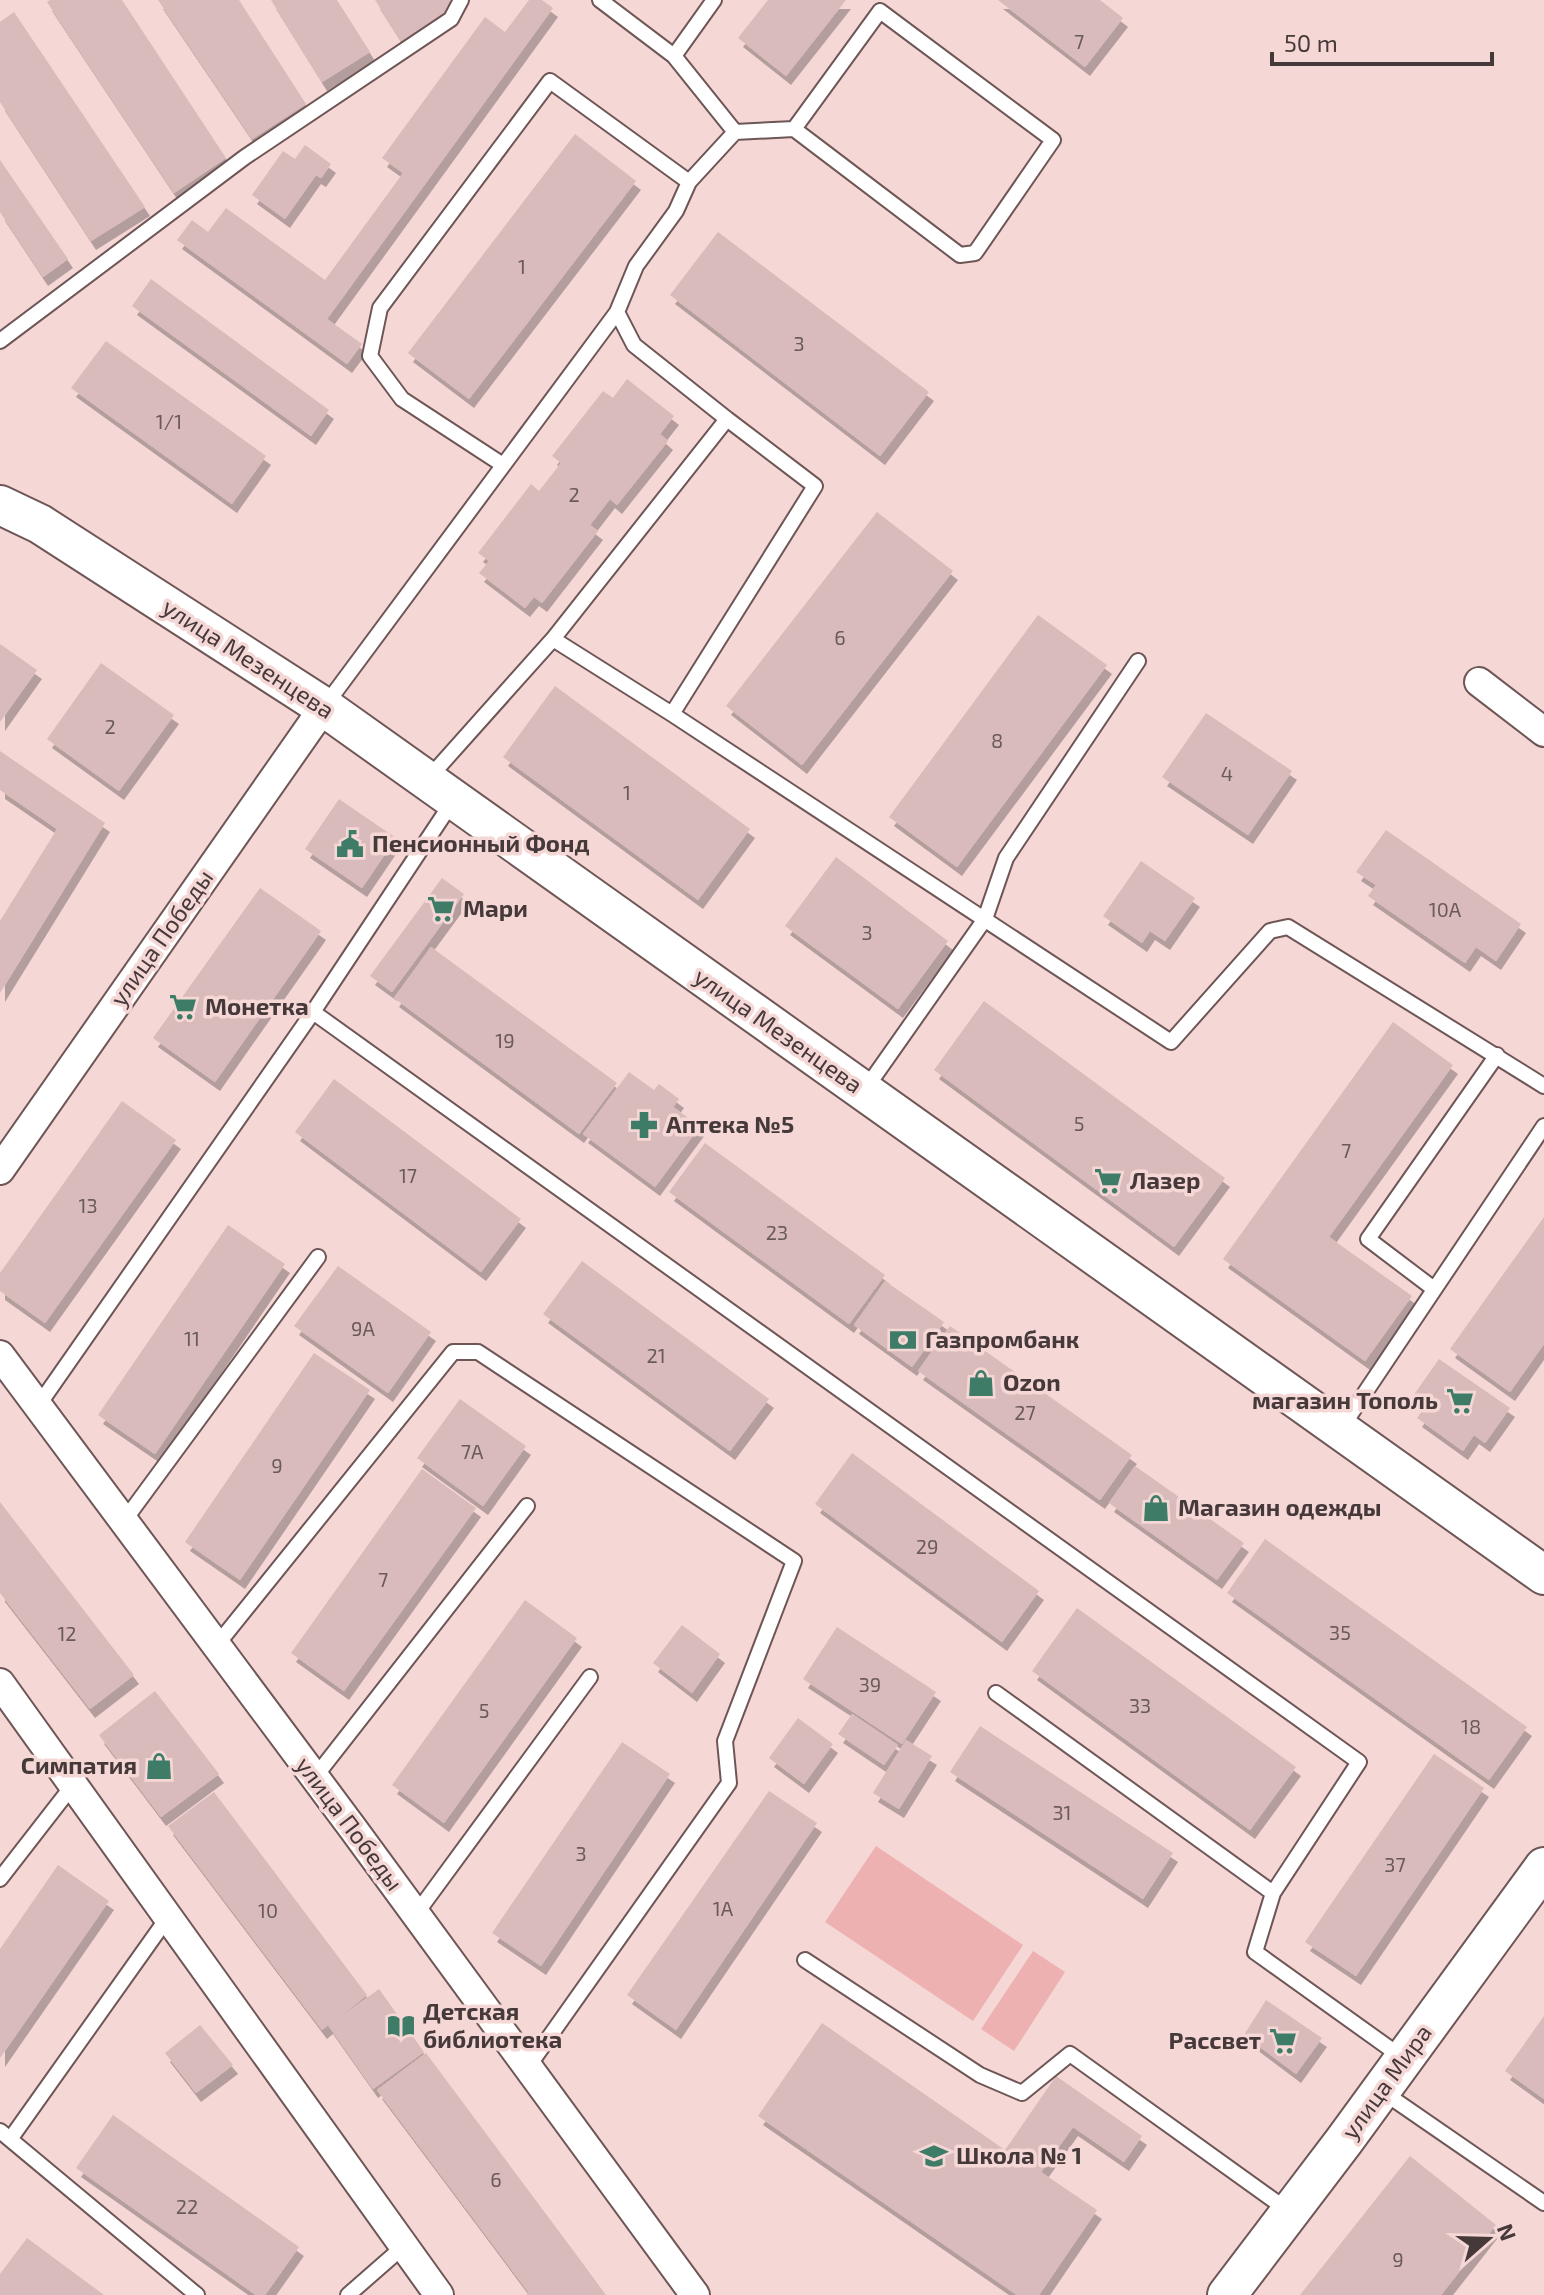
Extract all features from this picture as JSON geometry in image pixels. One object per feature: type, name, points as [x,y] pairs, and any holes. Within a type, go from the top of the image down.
[{"type":"main road","name":"улица Мезенцева","points":[[0,505],[40,524],[324,707],[1544,1575]]},
{"type":"main road","name":"улица Мира","points":[[1227,2295],[1544,1867]]},
{"type":"street","points":[[1479,682],[1544,732]]},
{"type":"street","name":"улица Победы","points":[[0,1170],[324,707]]},
{"type":"street","name":"улица Победы","points":[[0,1355],[315,1777],[695,2295]]},
{"type":"street","points":[[0,1683],[439,2295]]},
{"type":"lane","points":[[0,341],[245,157],[451,19],[461,0]]},
{"type":"lane","points":[[674,56],[714,0]]},
{"type":"lane","points":[[608,3],[674,56],[735,132]]},
{"type":"lane","points":[[324,707],[617,312],[636,266],[676,211],[689,182],[735,132],[794,129],[960,255],[975,253],[1053,140],[880,11],[794,129]]},
{"type":"lane","points":[[503,465],[402,399],[370,356],[380,308],[550,81],[689,182]]},
{"type":"lane","points":[[617,312],[634,345],[815,486],[672,714]]},
{"type":"lane","points":[[38,1406],[313,1012],[440,791],[553,639],[727,419]]},
{"type":"lane","points":[[553,639],[1171,1042],[1270,931],[1288,927],[1544,1086]]},
{"type":"lane","points":[[863,1092],[985,919],[1006,858],[1138,661]]},
{"type":"lane","points":[[313,1012],[1359,1762],[1273,1893],[1255,1952],[1404,2058]]},
{"type":"lane","points":[[1434,1289],[1368,1239],[1497,1055]]},
{"type":"lane","points":[[1339,1430],[1544,1126]]},
{"type":"lane","points":[[124,1521],[318,1257]]},
{"type":"lane","points":[[216,1646],[453,1352],[478,1352],[794,1561],[725,1741],[729,1783],[528,2067]]},
{"type":"lane","points":[[315,1777],[527,1506]]},
{"type":"lane","points":[[416,1914],[590,1677]]},
{"type":"lane","points":[[996,1693],[1273,1893]]},
{"type":"lane","points":[[0,1879],[73,1785]]},
{"type":"lane","points":[[168,1917],[5,2134],[197,2295]]},
{"type":"lane","points":[[805,1960],[980,2075],[1022,2093],[1070,2054],[1290,2212]]},
{"type":"lane","points":[[1381,2090],[1544,2203]]},
{"type":"lane","points":[[348,2295],[404,2246]]},
{"type":"shaded area","points":[[876,1846],[1023,1945],[973,2021],[825,1922]]},
{"type":"shaded area","points":[[1033,1951],[1065,1972],[1014,2051],[981,2029]]},
{"type":"building","points":[[122,0],[226,158],[174,193],[47,2]]},
{"type":"building","points":[[158,0],[239,0],[306,104],[252,139]]},
{"type":"building","points":[[271,0],[337,0],[370,52],[322,82]]},
{"type":"building","points":[[375,0],[450,0],[454,7],[401,41]]},
{"type":"building","points":[[529,0],[542,0],[553,8],[327,319],[362,344],[347,364],[177,240],[192,220],[208,232],[226,208],[325,280],[403,173],[382,158],[485,17],[505,32]]},
{"type":"building","points":[[768,0],[846,0],[786,76],[738,38]]},
{"type":"building","points":[[998,0],[1100,0],[1123,18],[1085,67]]},
{"type":"building","points":[[14,12],[145,207],[91,241],[0,102],[0,22]]},
{"type":"building","points":[[575,134],[636,181],[469,399],[408,353]]},
{"type":"building","points":[[305,145],[331,164],[321,178],[316,175],[285,219],[252,195],[283,151],[295,159]]},
{"type":"building","points":[[0,160],[68,259],[43,277],[0,212]]},
{"type":"building","points":[[718,232],[929,392],[880,456],[670,295]]},
{"type":"building","points":[[151,279],[329,410],[311,436],[132,306]]},
{"type":"building","points":[[106,341],[266,456],[232,504],[71,388]]},
{"type":"building","points":[[627,379],[674,416],[660,434],[668,441],[617,505],[610,499],[590,525],[598,531],[542,603],[534,597],[525,608],[479,573],[489,561],[478,553],[531,484],[539,491],[561,463],[552,456],[603,391],[613,398]]},
{"type":"building","points":[[877,512],[953,571],[802,765],[726,706]]},
{"type":"building","points":[[1038,615],[1107,665],[957,867],[889,817]]},
{"type":"building","points":[[0,644],[37,670],[0,722]]},
{"type":"building","points":[[101,663],[174,715],[119,791],[47,739]]},
{"type":"building","points":[[555,686],[750,829],[698,900],[503,757]]},
{"type":"building","points":[[1206,713],[1292,771],[1248,835],[1162,777]]},
{"type":"building","points":[[0,751],[105,823],[0,993],[0,921],[57,829],[0,790]]},
{"type":"building","name":"Пенсионный Фонд","points":[[339,799],[396,838],[362,888],[305,849]]},
{"type":"building","points":[[1386,830],[1521,924],[1496,961],[1476,947],[1465,963],[1368,896],[1376,885],[1356,872]]},
{"type":"building","points":[[836,857],[948,941],[898,1009],[785,926]]},
{"type":"building","points":[[1141,861],[1195,898],[1165,941],[1150,931],[1142,943],[1103,916]]},
{"type":"building","points":[[442,878],[464,894],[392,992],[370,976]]},
{"type":"building","points":[[260,888],[321,931],[215,1082],[153,1038]]},
{"type":"building","points":[[431,947],[617,1083],[579,1134],[394,998]]},
{"type":"building","points":[[984,1001],[1225,1178],[1174,1247],[934,1070]]},
{"type":"building","points":[[1393,1022],[1453,1065],[1329,1237],[1412,1296],[1365,1361],[1223,1259]]},
{"type":"building","points":[[629,1072],[654,1090],[659,1084],[679,1099],[673,1107],[700,1126],[655,1187],[583,1134]]},
{"type":"building","points":[[334,1079],[521,1219],[481,1272],[295,1132]]},
{"type":"building","points":[[122,1101],[176,1140],[45,1323],[0,1291],[0,1273]]},
{"type":"building","points":[[705,1143],[885,1275],[849,1324],[669,1192]]},
{"type":"building","points":[[1544,1217],[1544,1344],[1510,1392],[1450,1349]]},
{"type":"building","points":[[228,1225],[285,1264],[155,1454],[98,1415]]},
{"type":"building","points":[[582,1261],[769,1399],[730,1451],[543,1314]]},
{"type":"building","points":[[338,1266],[431,1332],[388,1393],[294,1326]]},
{"type":"building","points":[[885,1281],[944,1322],[912,1367],[854,1325]]},
{"type":"building","points":[[950,1326],[1132,1455],[1100,1500],[918,1371]]},
{"type":"building","points":[[314,1353],[370,1390],[240,1580],[185,1542]]},
{"type":"building","name":"магазин Тополь","points":[[1439,1359],[1510,1408],[1485,1443],[1474,1435],[1463,1451],[1417,1418],[1426,1405],[1413,1396]]},
{"type":"building","points":[[460,1399],[526,1446],[483,1506],[417,1458]]},
{"type":"building","points":[[852,1453],[1039,1591],[1002,1642],[815,1504]]},
{"type":"building","points":[[1135,1466],[1244,1543],[1217,1580],[1109,1503]]},
{"type":"building","points":[[422,1469],[476,1508],[344,1691],[291,1653]]},
{"type":"building","points":[[0,1502],[134,1675],[90,1709],[0,1593]]},
{"type":"building","points":[[1265,1539],[1527,1727],[1489,1780],[1227,1593]]},
{"type":"building","points":[[525,1600],[577,1638],[444,1823],[392,1785]]},
{"type":"building","points":[[1077,1608],[1296,1767],[1250,1830],[1032,1671]]},
{"type":"building","points":[[682,1625],[720,1654],[692,1693],[653,1663]]},
{"type":"building","points":[[837,1627],[936,1692],[902,1744],[803,1679]]},
{"type":"building","points":[[155,1691],[219,1774],[161,1817],[99,1735]]},
{"type":"building","points":[[852,1714],[898,1745],[884,1765],[838,1734]]},
{"type":"building","points":[[798,1718],[833,1744],[804,1784],[769,1758]]},
{"type":"building","points":[[980,1726],[1173,1853],[1143,1899],[950,1772]]},
{"type":"building","points":[[906,1740],[932,1756],[899,1809],[873,1793]]},
{"type":"building","points":[[622,1742],[670,1774],[541,1966],[492,1933]]},
{"type":"building","points":[[1434,1754],[1484,1788],[1356,1976],[1305,1942]]},
{"type":"building","points":[[769,1791],[817,1823],[676,2030],[627,1995]]},
{"type":"building","points":[[214,1792],[367,1995],[335,2021],[379,1989],[424,2052],[373,2089],[328,2025],[322,2030],[168,1826]]},
{"type":"building","points":[[58,1865],[109,1901],[0,2058],[0,1949]]},
{"type":"building","points":[[1266,2000],[1322,2038],[1296,2074],[1244,2035]]},
{"type":"building","points":[[1544,2016],[1544,2099],[1505,2071]]},
{"type":"building","name":"Школа № 1","points":[[822,2023],[1005,2150],[1056,2076],[1142,2136],[1124,2162],[1073,2127],[1041,2172],[1097,2210],[1039,2295],[1017,2295],[758,2116]]},
{"type":"building","points":[[200,2025],[233,2065],[196,2093],[165,2053]]},
{"type":"building","points":[[426,2053],[606,2295],[526,2295],[529,2293],[377,2090]]},
{"type":"building","points":[[113,2115],[299,2247],[265,2295],[256,2295],[76,2168]]},
{"type":"building","points":[[1410,2156],[1496,2225],[1441,2295],[1300,2295]]},
{"type":"building","points":[[27,2238],[104,2295],[0,2295],[0,2274]]},
{"type":"place","name":"Пенсионный Фонд","points":[[350,844]]},
{"type":"place","name":"Мари","points":[[441,909]]},
{"type":"place","name":"Монетка","points":[[183,1007]]},
{"type":"place","name":"Аптека №5","points":[[644,1125]]},
{"type":"place","name":"Лазер","points":[[1108,1181]]},
{"type":"place","name":"Газпромбанк","points":[[903,1340]]},
{"type":"place","name":"Ozon","points":[[981,1383]]},
{"type":"place","name":"магазин Тополь","points":[[1460,1401]]},
{"type":"place","name":"Магазин одежды","points":[[1156,1508]]},
{"type":"place","name":"Симпатия","points":[[159,1766]]},
{"type":"place","name":"Детская библиотека","points":[[401,2026]]},
{"type":"place","name":"Рассвет","points":[[1283,2041]]},
{"type":"place","name":"Школа № 1","points":[[934,2156]]}]
